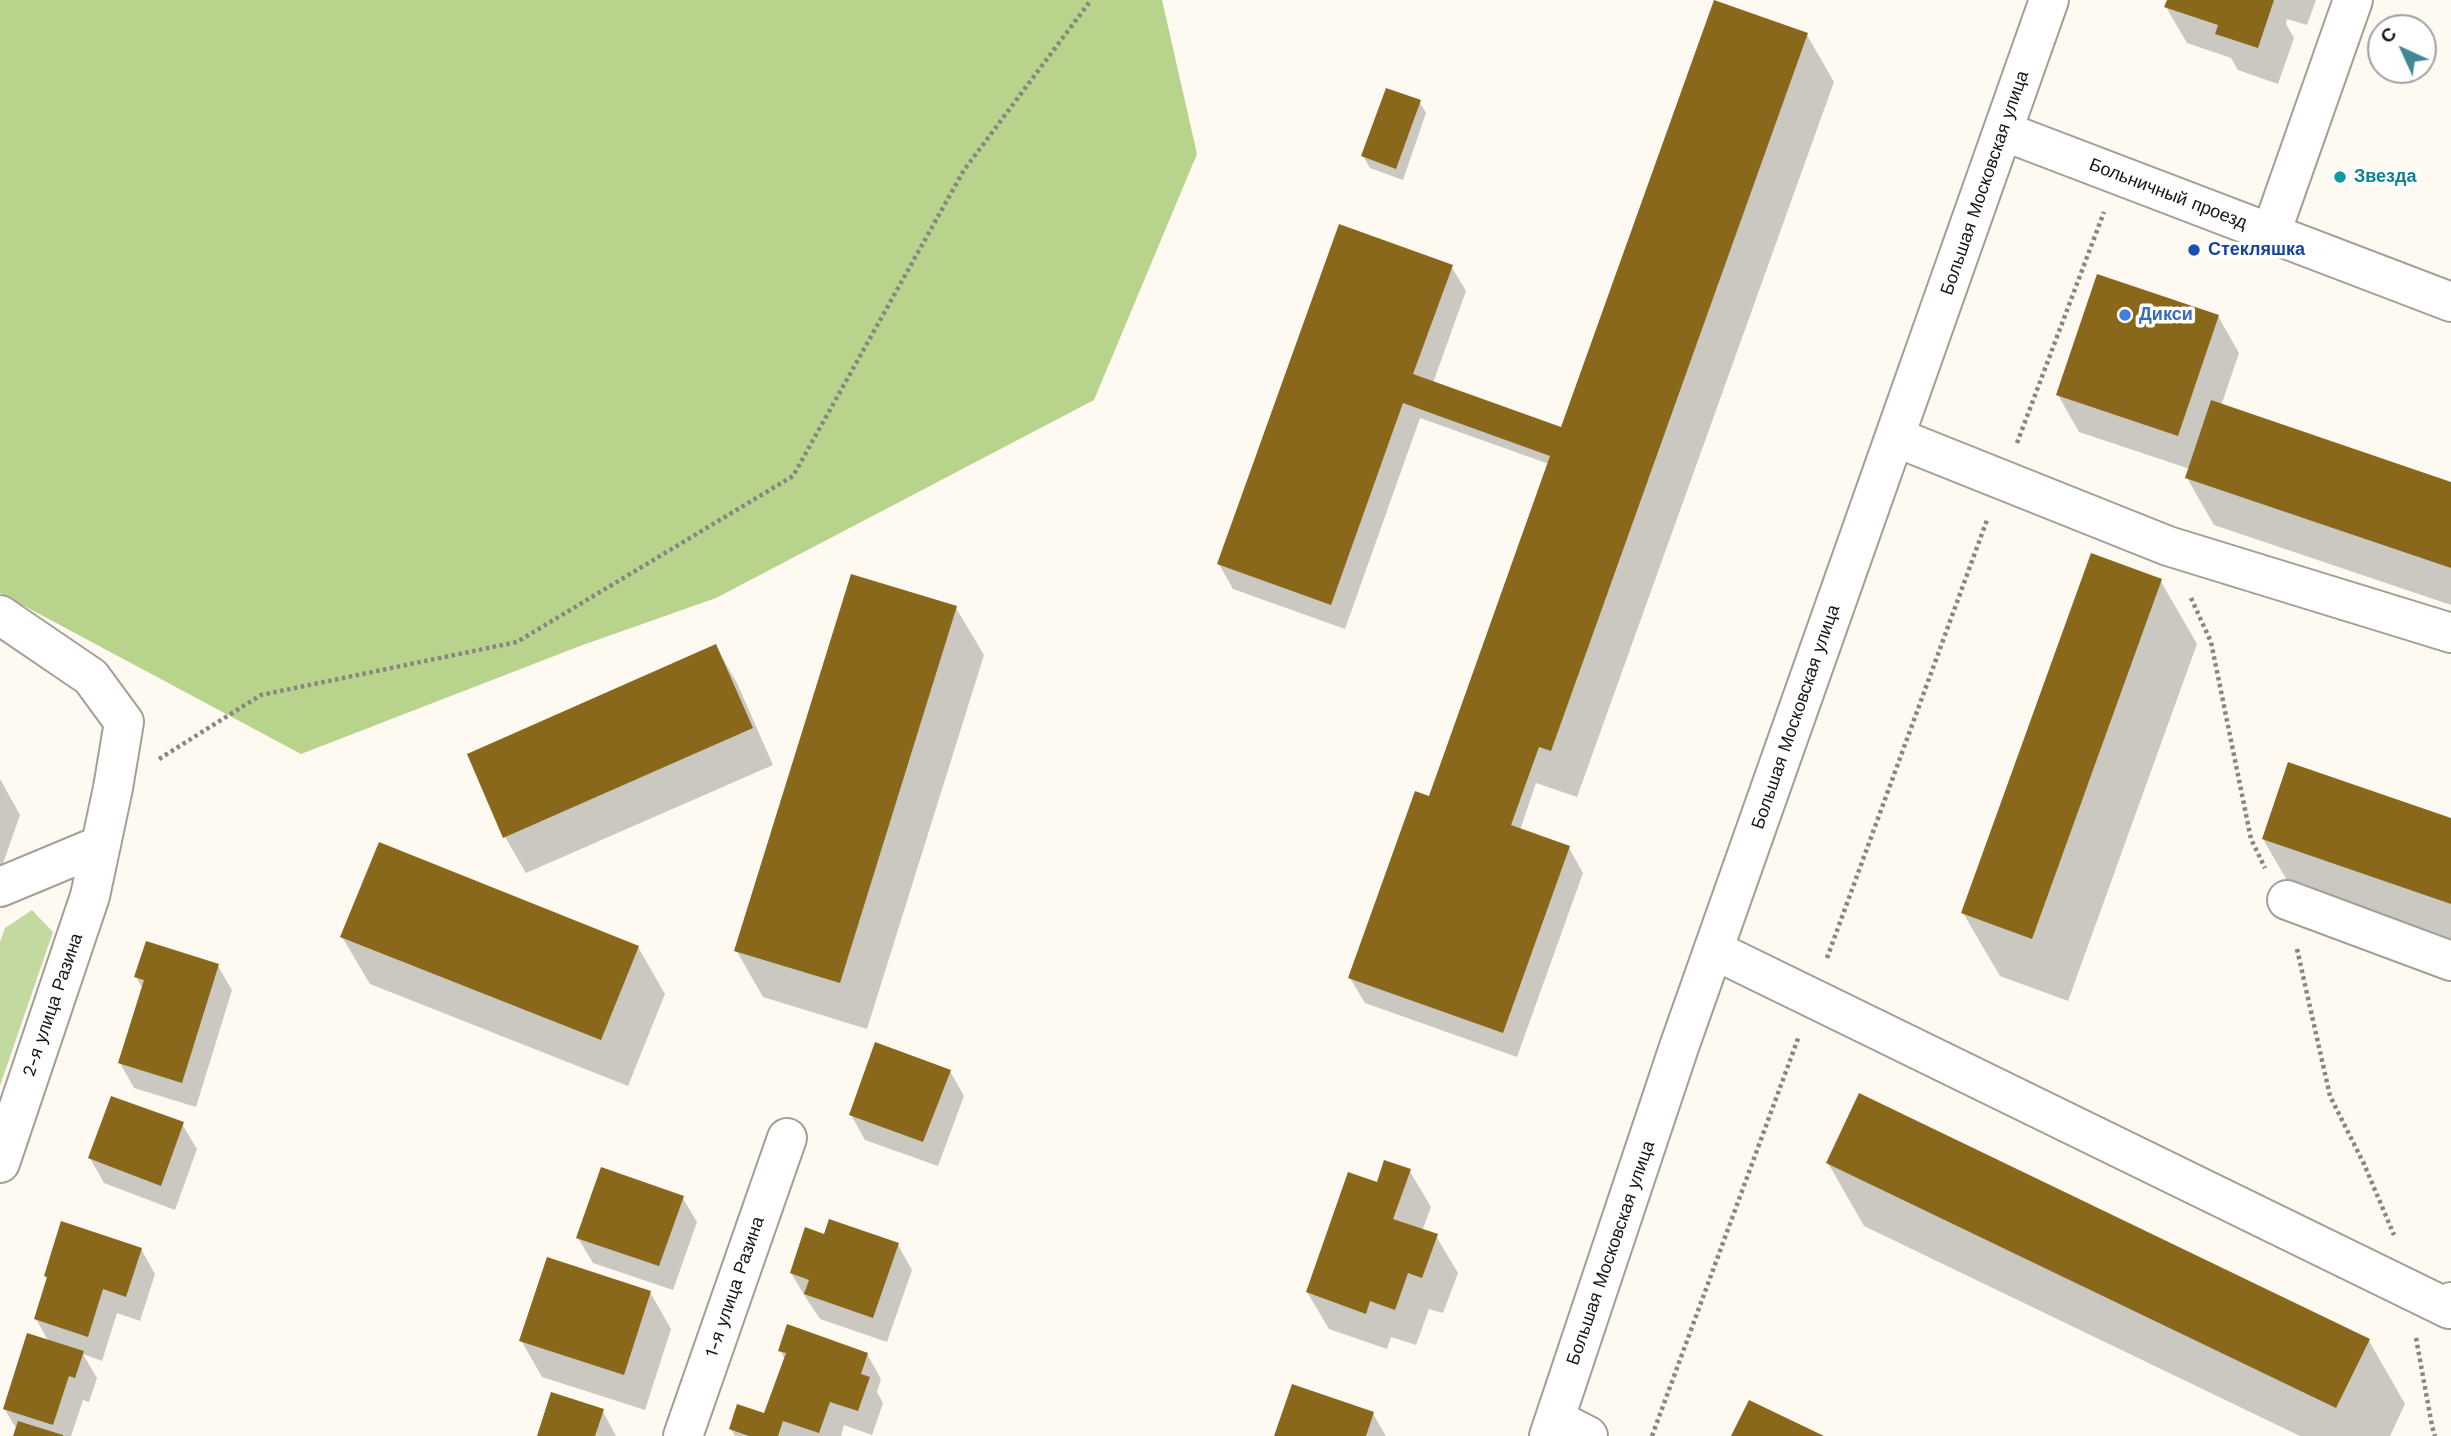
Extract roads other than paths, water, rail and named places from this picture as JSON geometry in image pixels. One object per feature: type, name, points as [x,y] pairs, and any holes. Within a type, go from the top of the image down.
[{"type":"street","name":"Большая Московская улица","points":[[1564,1430],[1714,950],[2049,0]]},
{"type":"street","points":[[2271,233],[2353,0]]},
{"type":"street","name":"Больничный проезд","points":[[2003,131],[2451,302]]},
{"type":"street","points":[[1895,437],[2168,546],[2451,632]]},
{"type":"street","name":"2-я улица Разина","points":[[0,615],[91,677],[124,722],[90,896],[0,1163]]},
{"type":"street","points":[[0,887],[101,845]]},
{"type":"street","points":[[2287,900],[2451,961]]},
{"type":"street","points":[[1714,950],[2412,1292],[2449,1309],[2451,1302]]},
{"type":"street","name":"1-я улица Разина","points":[[683,1436],[787,1139]]},
{"type":"place","name":"Звезда","points":[[2340,177]]},
{"type":"place","name":"Стекляшка","points":[[2194,250]]},
{"type":"place","name":"Дикси","points":[[2125,315]]}]
